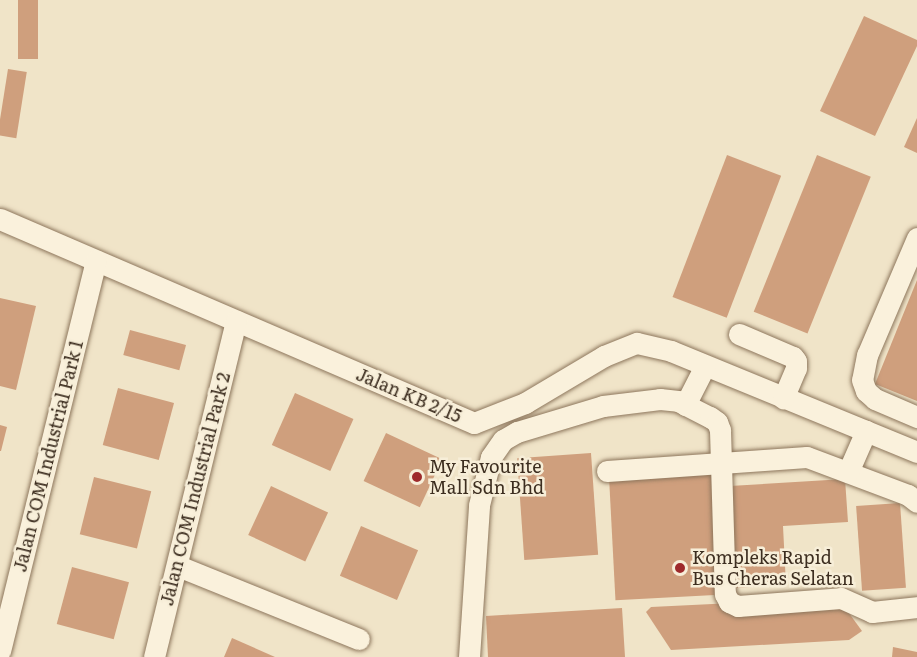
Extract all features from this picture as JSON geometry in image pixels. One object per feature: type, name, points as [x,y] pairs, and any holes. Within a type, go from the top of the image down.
[{"type":"street","name":"Jalan KB 2/15","points":[[0,219],[474,423],[525,403],[604,356],[637,343],[671,351],[917,452]]},
{"type":"street","points":[[894,443],[912,415],[875,399],[866,391],[862,380],[867,355],[917,238]]},
{"type":"street","name":"Jalan COM Industrial Park 1","points":[[0,651],[96,261]]},
{"type":"street","name":"Jalan COM Industrial Park 2","points":[[153,657],[178,566],[236,321]]},
{"type":"street","points":[[739,334],[792,357],[796,362],[796,368],[783,398]]},
{"type":"street","points":[[686,405],[705,366]]},
{"type":"street","points":[[470,657],[479,505],[491,457],[503,440],[517,432],[603,406],[669,398],[717,422],[720,430],[725,594],[729,602],[738,606],[841,598],[872,612],[917,607]]},
{"type":"street","points":[[848,472],[866,431]]},
{"type":"street","points":[[607,471],[721,465],[807,457],[908,495],[917,502]]},
{"type":"street","points":[[178,566],[359,639]]},
{"type":"building","points":[[18,0],[38,0],[38,59],[18,59]]},
{"type":"building","points":[[864,16],[917,40],[917,46],[875,136],[820,111]]},
{"type":"building","points":[[8,69],[27,72],[16,138],[0,136],[0,120]]},
{"type":"building","points":[[917,118],[917,153],[904,147]]},
{"type":"building","points":[[727,155],[781,176],[727,318],[673,297]]},
{"type":"building","points":[[817,155],[871,177],[807,333],[754,312]]},
{"type":"building","points":[[917,280],[917,401],[875,384]]},
{"type":"building","points":[[0,298],[36,306],[16,390],[0,386]]},
{"type":"building","points":[[130,330],[186,345],[179,370],[123,355]]},
{"type":"building","points":[[118,388],[174,403],[159,460],[103,445]]},
{"type":"building","points":[[295,393],[353,419],[330,471],[272,445]]},
{"type":"building","points":[[0,425],[7,427],[1,451],[0,451]]},
{"type":"building","points":[[386,433],[442,459],[420,507],[364,481]]},
{"type":"building","points":[[591,453],[598,555],[524,560],[517,458]]},
{"type":"building","points":[[713,474],[719,595],[615,600],[609,479]]},
{"type":"building","points":[[94,477],[151,491],[137,549],[80,534]]},
{"type":"building","points":[[845,479],[848,522],[783,526],[786,585],[737,588],[730,486]]},
{"type":"building","points":[[271,486],[328,513],[305,562],[248,535]]},
{"type":"building","points":[[900,503],[906,588],[862,591],[856,506]]},
{"type":"building","points":[[361,526],[418,550],[397,600],[340,576]]},
{"type":"building","points":[[72,567],[129,582],[114,639],[57,624]]},
{"type":"building","points":[[838,598],[862,631],[849,640],[671,650],[646,612],[651,607]]},
{"type":"building","points":[[622,608],[625,657],[488,657],[486,616]]},
{"type":"building","points":[[232,638],[275,657],[224,657]]},
{"type":"building","points":[[893,647],[917,652],[917,657],[892,657]]},
{"type":"place","name":"My Favourite Mall Sdn Bhd","points":[[417,477]]},
{"type":"place","name":"Kompleks Rapid Bus Cheras Selatan","points":[[680,568]]}]
